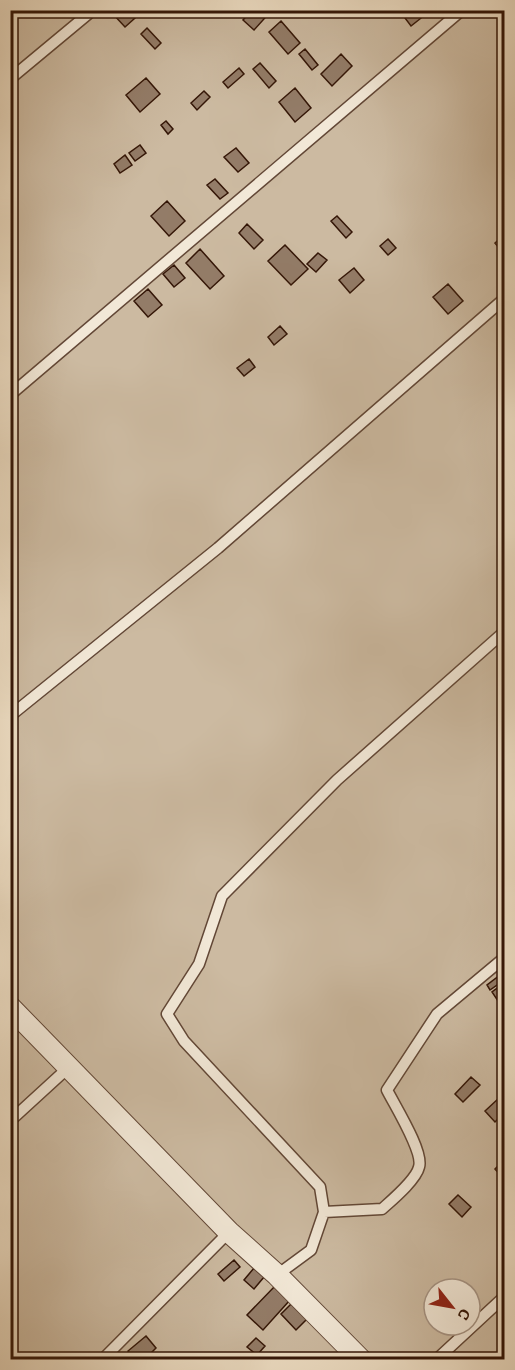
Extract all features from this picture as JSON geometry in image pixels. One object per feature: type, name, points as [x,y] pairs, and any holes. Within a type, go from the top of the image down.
[{"type":"street","points":[[10,1007],[230,1232],[277,1275],[361,1359]]},
{"type":"lane","points":[[10,79],[93,10]]},
{"type":"lane","points":[[10,395],[462,10]]},
{"type":"lane","points":[[10,716],[218,548],[504,299]]},
{"type":"lane","points":[[277,1275],[311,1250],[324,1212],[320,1187],[184,1041],[167,1014],[199,964],[222,896],[337,780],[504,632]]},
{"type":"lane","points":[[324,1212],[382,1209],[410,1181],[419,1167],[419,1150],[387,1090],[437,1014],[504,958]]},
{"type":"lane","points":[[10,1121],[69,1066]]},
{"type":"lane","points":[[102,1359],[230,1232]]},
{"type":"lane","points":[[436,1359],[504,1297]]},
{"type":"shaded area","points":[[10,11],[504,11],[504,1359],[11,1359]]},
{"type":"building","points":[[117,10],[144,10],[125,27],[113,14]]},
{"type":"building","points":[[252,10],[272,10],[254,30],[243,20]]},
{"type":"building","points":[[399,10],[430,10],[430,11],[411,26]]},
{"type":"building","points":[[281,21],[300,43],[288,54],[269,32]]},
{"type":"building","points":[[147,28],[161,43],[155,49],[141,34]]},
{"type":"building","points":[[305,49],[318,65],[312,70],[299,54]]},
{"type":"building","points":[[341,54],[352,66],[332,86],[321,74]]},
{"type":"building","points":[[260,63],[276,81],[269,88],[253,69]]},
{"type":"building","points":[[239,68],[244,74],[228,88],[223,82]]},
{"type":"building","points":[[146,78],[160,94],[140,112],[126,95]]},
{"type":"building","points":[[295,88],[311,108],[295,122],[279,102]]},
{"type":"building","points":[[204,91],[210,97],[197,110],[191,103]]},
{"type":"building","points":[[166,121],[173,129],[168,134],[161,125]]},
{"type":"building","points":[[140,145],[146,153],[135,161],[129,153]]},
{"type":"building","points":[[236,148],[249,163],[238,172],[224,157]]},
{"type":"building","points":[[125,155],[132,165],[120,173],[114,164]]},
{"type":"building","points":[[215,179],[228,193],[220,199],[207,185]]},
{"type":"building","points":[[167,201],[185,221],[169,236],[151,216]]},
{"type":"building","points":[[337,216],[352,232],[346,238],[331,221]]},
{"type":"building","points":[[247,224],[263,240],[254,249],[239,233]]},
{"type":"building","points":[[504,235],[504,254],[495,243]]},
{"type":"building","points":[[388,239],[396,248],[388,255],[380,246]]},
{"type":"building","points":[[285,245],[308,269],[291,285],[268,261]]},
{"type":"building","points":[[200,249],[224,276],[210,289],[186,263]]},
{"type":"building","points":[[318,253],[327,260],[316,272],[307,264]]},
{"type":"building","points":[[174,265],[185,278],[174,287],[163,274]]},
{"type":"building","points":[[354,268],[364,280],[350,293],[339,280]]},
{"type":"building","points":[[448,284],[463,301],[448,314],[433,297]]},
{"type":"building","points":[[148,289],[162,305],[148,317],[134,301]]},
{"type":"building","points":[[280,326],[287,334],[274,345],[268,337]]},
{"type":"building","points":[[249,359],[255,367],[244,376],[237,368]]},
{"type":"building","points":[[504,972],[504,980],[490,990],[487,985]]},
{"type":"building","points":[[504,983],[504,1001],[500,1004],[492,992]]},
{"type":"building","points":[[471,1077],[480,1085],[463,1102],[455,1094]]},
{"type":"building","points":[[499,1098],[504,1104],[504,1113],[495,1122],[485,1111]]},
{"type":"building","points":[[504,1160],[504,1179],[495,1169]]},
{"type":"building","points":[[458,1195],[471,1207],[462,1217],[449,1204]]},
{"type":"building","points":[[234,1260],[240,1267],[224,1281],[218,1274]]},
{"type":"building","points":[[254,1268],[264,1277],[254,1289],[244,1280]]},
{"type":"building","points":[[275,1286],[290,1300],[263,1330],[247,1315]]},
{"type":"building","points":[[292,1303],[307,1319],[296,1330],[281,1314]]},
{"type":"building","points":[[146,1336],[156,1348],[144,1360],[135,1360],[128,1351]]},
{"type":"building","points":[[256,1338],[265,1346],[257,1355],[247,1347]]}]
